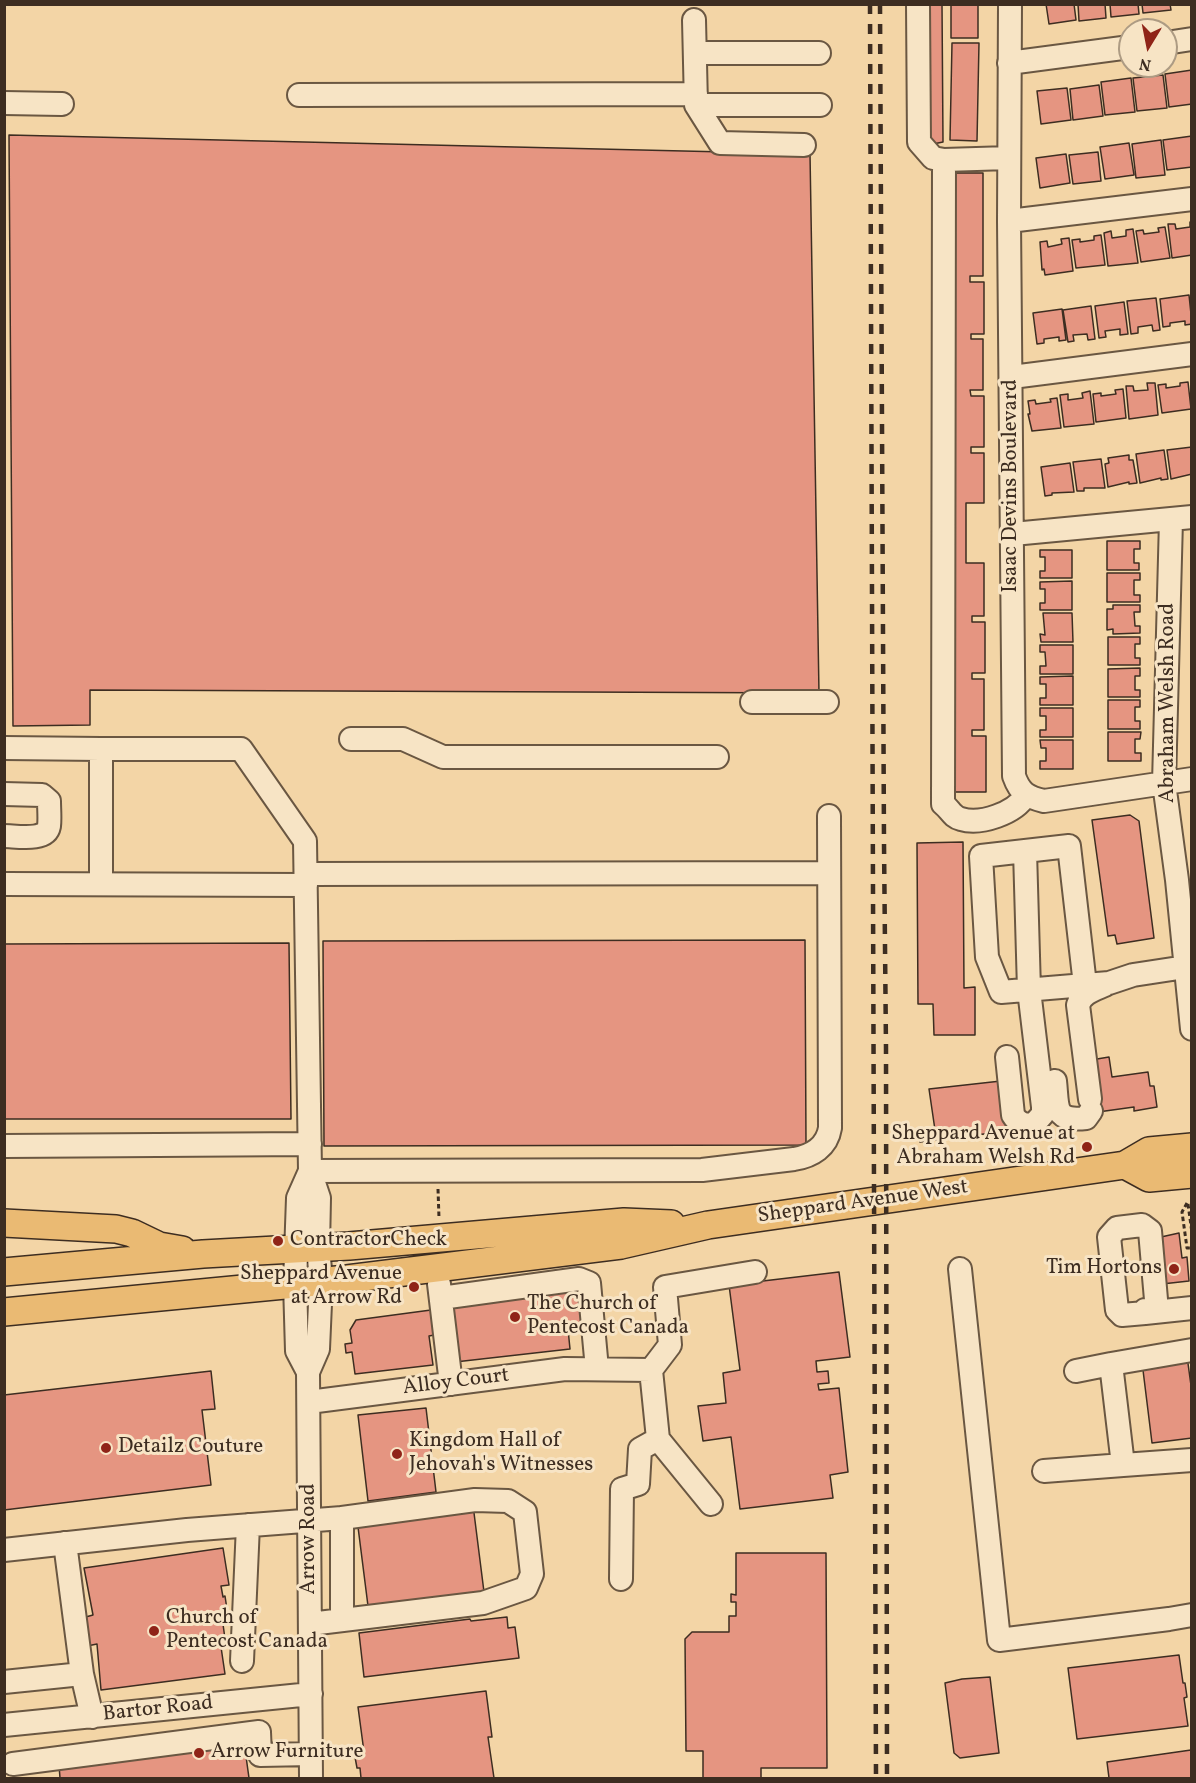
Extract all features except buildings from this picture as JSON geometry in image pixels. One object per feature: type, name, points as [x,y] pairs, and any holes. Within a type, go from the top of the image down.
[{"type":"main road","name":"Sheppard Avenue West","points":[[4,1312],[437,1268],[621,1245],[708,1225],[1125,1165],[1149,1151],[1191,1147]]},
{"type":"main road","points":[[1125,1165],[1149,1178],[1191,1174]]},
{"type":"main road","name":"Sheppard Avenue West","points":[[4,1272],[203,1254],[307,1248],[624,1222],[708,1225]]},
{"type":"main road","points":[[4,1223],[116,1229],[132,1233],[159,1245],[203,1254]]},
{"type":"street","points":[[918,4],[919,142],[933,158],[944,160],[1009,158]]},
{"type":"street","name":"Isaac Devins Boulevard","points":[[1010,4],[1009,221],[1014,776],[1018,789],[1025,796]]},
{"type":"street","points":[[694,20],[696,99],[720,143],[804,145]]},
{"type":"street","points":[[1009,63],[1118,49]]},
{"type":"street","points":[[695,53],[819,53]]},
{"type":"street","points":[[299,96],[696,99],[820,105]]},
{"type":"street","points":[[4,103],[62,104]]},
{"type":"street","points":[[944,160],[943,804],[959,819],[982,820],[1008,812],[1019,805],[1025,796],[1044,801],[1191,779]]},
{"type":"street","points":[[1009,221],[1191,199]]},
{"type":"street","points":[[1012,377],[1191,354]]},
{"type":"street","points":[[1013,534],[1181,519]]},
{"type":"street","name":"Abraham Welsh Road","points":[[1181,519],[1164,783],[1184,880],[1191,1029]]},
{"type":"street","points":[[752,702],[827,702]]},
{"type":"street","points":[[351,739],[403,739],[443,757],[717,757]]},
{"type":"street","points":[[4,748],[101,749],[101,883]]},
{"type":"street","name":"Arrow Road","points":[[101,749],[240,749],[305,841],[310,1171],[319,1198],[307,1248],[308,1282],[318,1349],[308,1372],[311,1779]]},
{"type":"street","points":[[4,794],[42,795],[47,798],[49,827],[40,836],[4,836]]},
{"type":"street","points":[[310,1171],[702,1170],[794,1159],[818,1150],[825,1142],[830,1128],[829,816]]},
{"type":"street","points":[[1085,985],[1069,846],[981,856],[987,957],[1000,992],[1036,989],[1085,985],[1109,983]]},
{"type":"street","points":[[1007,1057],[1013,1115],[1022,1124],[1034,1124],[1040,1120],[1043,1107],[1025,851]]},
{"type":"street","points":[[4,884],[829,873]]},
{"type":"street","points":[[1036,989],[1058,1110],[1071,1120],[1086,1118],[1090,1105],[1078,1005],[1081,998],[1109,983],[1133,975],[1188,967]]},
{"type":"street","points":[[4,1146],[310,1144]]},
{"type":"street","points":[[1137,1241],[1151,1312],[1191,1308]]},
{"type":"street","points":[[437,1268],[451,1384]]},
{"type":"street","points":[[960,1269],[999,1640],[1159,1621],[1191,1615]]},
{"type":"street","points":[[711,1504],[658,1439],[651,1371],[670,1345],[665,1287],[755,1272]]},
{"type":"street","points":[[441,1298],[579,1279],[589,1283],[601,1369]]},
{"type":"street","points":[[1077,1371],[1191,1350]]},
{"type":"street","points":[[1111,1364],[1123,1465]]},
{"type":"street","name":"Alloy Court","points":[[309,1402],[565,1369],[651,1371]]},
{"type":"street","points":[[621,1579],[622,1489],[638,1484],[640,1449],[658,1439]]},
{"type":"street","points":[[1044,1471],[1191,1460]]},
{"type":"street","points":[[4,1550],[342,1518],[475,1500],[508,1501],[525,1512],[532,1574],[526,1588],[483,1603],[310,1624]]},
{"type":"street","points":[[342,1518],[342,1620]]},
{"type":"street","points":[[242,1661],[248,1526]]},
{"type":"street","points":[[65,1543],[83,1681],[93,1717]]},
{"type":"street","points":[[4,1682],[83,1681]]},
{"type":"street","points":[[58,1720],[83,1681]]},
{"type":"street","name":"Bartor Road","points":[[7,1725],[310,1694]]},
{"type":"street","points":[[7,1725],[13,1771],[259,1732],[260,1755],[311,1754]]},
{"type":"path","points":[[438,1188],[439,1226]]},
{"type":"path","points":[[1191,1233],[1187,1203],[1182,1212],[1187,1248],[1191,1248]]},
{"type":"railway","points":[[870,4],[876,1778]]},
{"type":"railway","points":[[880,4],[886,1048],[887,1778]]},
{"type":"place","name":"Sheppard Avenue at Abraham Welsh Rd","points":[[1087,1147]]},
{"type":"place","name":"ContractorCheck","points":[[278,1241]]},
{"type":"place","name":"Tim Hortons","points":[[1174,1269]]},
{"type":"place","name":"Sheppard Avenue at Arrow Rd","points":[[414,1287]]},
{"type":"place","name":"The Church of Pentecost Canada","points":[[515,1317]]},
{"type":"place","name":"Detailz Couture","points":[[106,1448]]},
{"type":"place","name":"Kingdom Hall of Jehovah's Witnesses","points":[[397,1454]]},
{"type":"place","name":"Church of Pentecost Canada","points":[[154,1631]]},
{"type":"place","name":"Arrow Furniture","points":[[199,1753]]}]
